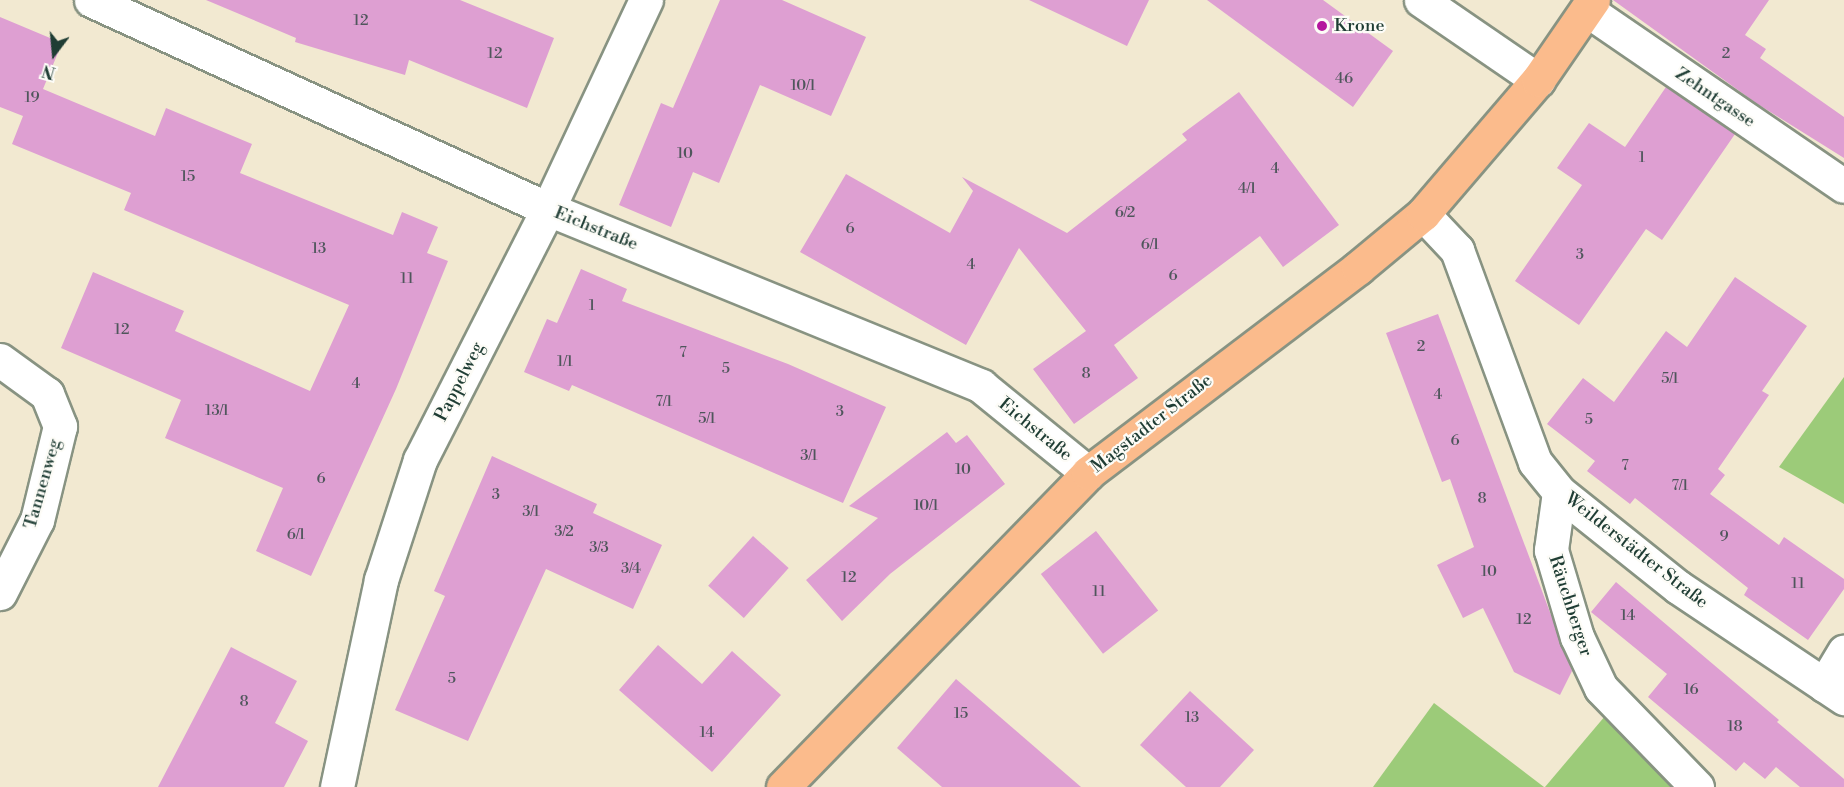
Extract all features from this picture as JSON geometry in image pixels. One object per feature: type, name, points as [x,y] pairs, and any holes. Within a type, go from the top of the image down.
[{"type":"main road","name":"Magstadter Straße","points":[[783,787],[1088,473],[1358,268],[1423,214],[1538,80],[1590,5]]},
{"type":"street","name":"Eichstraße","points":[[92,0],[548,209],[981,386],[1088,473]]},
{"type":"street","name":"Pappelweg","points":[[338,787],[381,580],[420,460],[548,209],[646,0]]},
{"type":"street","points":[[1420,0],[1538,80]]},
{"type":"street","name":"Zehntgasse","points":[[1590,5],[1844,186]]},
{"type":"street","name":"Weilderstädter Straße","points":[[1423,214],[1457,250],[1536,462],[1559,492],[1678,587],[1834,691],[1844,651]]},
{"type":"street","name":"Tannenweg","points":[[0,360],[47,394],[60,426],[37,520],[0,593]]},
{"type":"street","name":"Räuchberger","points":[[1559,492],[1551,550],[1577,637],[1601,688],[1696,787]]},
{"type":"green space","points":[[1844,377],[1844,504],[1779,467]]},
{"type":"green space","points":[[1434,703],[1544,787],[1373,787]]},
{"type":"green space","points":[[1611,709],[1701,787],[1545,787]]},
{"type":"building","points":[[206,0],[460,0],[554,38],[527,108],[409,60],[405,75],[295,42],[296,38]]},
{"type":"building","points":[[720,0],[782,0],[866,37],[831,116],[760,85],[719,183],[693,172],[671,227],[619,205],[661,103],[673,108]]},
{"type":"building","points":[[1029,0],[1149,0],[1127,46]]},
{"type":"building","points":[[1207,0],[1323,0],[1393,51],[1353,107]]},
{"type":"building","points":[[1613,0],[1769,0],[1745,35],[1766,49],[1760,58],[1844,117],[1844,158],[1756,103]]},
{"type":"building","points":[[0,17],[62,43],[43,89],[155,136],[166,108],[252,144],[240,173],[393,235],[402,212],[438,227],[427,253],[448,261],[396,389],[311,576],[256,551],[283,488],[165,438],[181,400],[61,348],[93,272],[184,311],[175,331],[310,391],[349,305],[124,210],[131,193],[12,144],[23,116],[0,107]]},
{"type":"building","points":[[1666,87],[1735,134],[1662,240],[1646,229],[1579,325],[1515,281],[1582,185],[1557,168],[1589,123],[1625,147]]},
{"type":"building","points":[[1239,92],[1339,225],[1283,267],[1260,236],[1114,345],[1138,378],[1074,424],[1033,369],[1086,331],[1019,248],[966,345],[800,252],[846,174],[950,233],[973,191],[962,177],[1067,233],[1187,140],[1182,134]]},
{"type":"building","points":[[581,269],[627,289],[622,301],[788,364],[886,407],[843,503],[572,385],[569,391],[524,372],[547,319],[557,323]]},
{"type":"building","points":[[1735,277],[1807,326],[1762,391],[1769,395],[1718,469],[1725,475],[1710,494],[1779,545],[1784,537],[1844,579],[1844,589],[1808,640],[1744,595],[1748,588],[1635,498],[1630,504],[1587,471],[1595,461],[1547,424],[1583,378],[1614,402],[1666,331],[1687,347]]},
{"type":"building","points":[[1438,314],[1572,671],[1560,695],[1514,672],[1483,608],[1463,618],[1437,565],[1474,547],[1450,479],[1442,482],[1386,333]]},
{"type":"building","points":[[947,432],[956,443],[967,435],[1005,484],[890,574],[842,621],[806,580],[878,518],[849,506]]},
{"type":"building","points":[[492,456],[597,504],[593,513],[662,545],[633,609],[546,569],[468,741],[395,710],[445,596],[434,591]]},
{"type":"building","points":[[1096,531],[1158,611],[1103,654],[1041,574]]},
{"type":"building","points":[[753,536],[789,568],[744,618],[708,586]]},
{"type":"building","points":[[1616,582],[1779,720],[1777,722],[1844,779],[1844,787],[1800,787],[1776,767],[1765,779],[1744,762],[1736,771],[1648,697],[1667,674],[1591,612]]},
{"type":"building","points":[[658,645],[702,684],[732,651],[781,695],[712,772],[619,690]]},
{"type":"building","points":[[231,647],[297,681],[275,723],[308,741],[284,787],[158,787]]},
{"type":"building","points":[[956,679],[1081,787],[942,787],[897,748]]},
{"type":"building","points":[[1190,691],[1254,750],[1220,787],[1186,787],[1140,745]]},
{"type":"place","name":"Krone","points":[[1322,26]]}]
